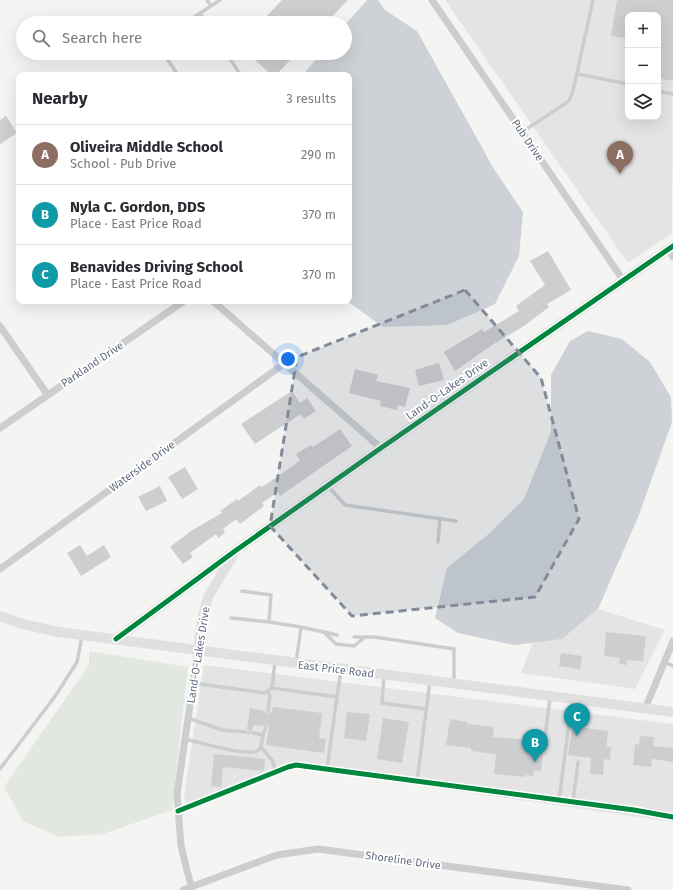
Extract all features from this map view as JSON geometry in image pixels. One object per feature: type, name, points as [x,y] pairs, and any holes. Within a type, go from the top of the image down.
[{"type":"street","name":"Pub Drive","points":[[432,0],[623,280]]},
{"type":"street","name":"Land-O-Lakes Drive","points":[[192,888],[181,846],[177,794],[202,620],[208,597],[235,551],[623,280],[672,251]]},
{"type":"street","name":"Parkland Drive","points":[[0,428],[47,394],[180,304]]},
{"type":"street","points":[[216,304],[381,448]]},
{"type":"street","points":[[0,326],[47,394]]},
{"type":"street","name":"Waterside Drive","points":[[0,569],[285,363]]},
{"type":"street","points":[[116,639],[235,551]]},
{"type":"street","name":"East Price Road","points":[[0,616],[22,624],[59,632],[673,712]]},
{"type":"street","points":[[645,709],[673,641]]},
{"type":"street","points":[[178,811],[276,771],[296,765],[573,801],[673,817]]},
{"type":"street","name":"Shoreline Drive","points":[[182,890],[192,888],[277,855],[318,849],[628,890]]},
{"type":"lane","points":[[207,0],[211,6]]},
{"type":"lane","points":[[196,16],[220,0]]},
{"type":"lane","points":[[522,132],[569,101],[573,92],[592,0]]},
{"type":"lane","points":[[168,60],[176,72]]},
{"type":"lane","points":[[231,60],[239,72]]},
{"type":"lane","points":[[577,74],[625,83]]},
{"type":"lane","points":[[661,92],[673,94]]},
{"type":"lane","points":[[328,486],[345,504],[456,520]]},
{"type":"lane","points":[[438,542],[440,518]]},
{"type":"lane","points":[[242,591],[271,595],[269,622]]},
{"type":"lane","points":[[231,618],[301,627],[337,635]]},
{"type":"lane","points":[[296,663],[301,627]]},
{"type":"lane","points":[[324,632],[336,644],[354,646],[365,637]]},
{"type":"lane","points":[[0,769],[56,695],[77,662],[82,635]]},
{"type":"lane","points":[[354,637],[365,637],[454,649],[454,684]]},
{"type":"lane","points":[[268,711],[275,660]]},
{"type":"lane","points":[[664,662],[673,666]]},
{"type":"lane","points":[[327,769],[341,669]]},
{"type":"lane","points":[[384,675],[382,703],[426,708]]},
{"type":"lane","points":[[417,781],[430,681]]},
{"type":"lane","points":[[193,683],[265,693],[270,690],[337,697]]},
{"type":"lane","points":[[545,738],[551,697]]},
{"type":"lane","points":[[559,800],[572,700]]},
{"type":"lane","points":[[188,718],[222,730],[246,732]]},
{"type":"lane","points":[[185,739],[247,753],[258,750],[261,747],[263,734],[266,727]]},
{"type":"lane","points":[[253,733],[263,734]]},
{"type":"lane","points":[[261,747],[272,760],[276,771]]},
{"type":"lane","points":[[0,762],[4,765]]},
{"type":"lane","points":[[573,801],[578,762]]},
{"type":"highlighted area","points":[[465,290],[541,378],[579,519],[535,597],[352,616],[270,526],[297,357]]},
{"type":"shaded area","points":[[367,0],[378,0],[385,10],[417,31],[494,169],[523,212],[519,256],[495,304],[447,325],[383,327],[351,304],[352,72],[305,72],[315,60],[352,60],[352,17]]},
{"type":"shaded area","points":[[445,0],[673,0],[672,233],[628,263]]},
{"type":"shaded area","points":[[588,331],[622,339],[650,362],[671,397],[672,422],[639,515],[598,609],[562,639],[514,645],[458,633],[435,618],[447,568],[490,533],[524,499],[551,432],[551,375],[570,341]]},
{"type":"shaded area","points":[[598,609],[665,630],[635,689],[521,673],[533,642],[562,639]]},
{"type":"shaded area","points":[[89,651],[188,667],[172,810],[103,834],[59,837],[23,821],[4,787],[89,665]]},
{"type":"shaded area","points":[[204,665],[673,724],[673,822],[291,767],[188,809],[184,797]]},
{"type":"building","points":[[282,0],[348,0],[333,16],[267,16]]},
{"type":"building","points":[[617,0],[673,0],[673,81],[661,79],[661,12],[625,12],[625,38],[611,36]]},
{"type":"building","points":[[255,60],[290,60],[279,72],[268,72]]},
{"type":"building","points":[[6,116],[16,134],[0,144],[0,120]]},
{"type":"building","points":[[548,251],[571,290],[547,304],[549,307],[524,326],[492,345],[455,371],[444,352],[482,329],[484,332],[519,311],[516,306],[545,285],[530,261]]},
{"type":"building","points":[[439,363],[444,380],[419,386],[415,370]]},
{"type":"building","points":[[355,369],[378,375],[376,381],[410,388],[405,407],[398,405],[397,410],[380,406],[381,401],[349,393]]},
{"type":"building","points":[[292,391],[300,403],[307,398],[316,411],[304,419],[301,414],[255,444],[241,424]]},
{"type":"building","points":[[340,429],[352,446],[280,496],[278,492],[262,503],[264,506],[240,524],[236,519],[223,529],[225,533],[218,538],[216,534],[190,553],[193,557],[183,564],[170,547],[191,531],[222,513],[220,511],[237,499],[238,501],[260,485],[262,487],[294,465],[300,460],[296,454],[311,445],[313,447]]},
{"type":"building","points":[[185,467],[198,489],[182,499],[168,477]]},
{"type":"building","points":[[160,486],[167,501],[146,511],[138,497]]},
{"type":"building","points":[[80,545],[87,556],[104,545],[111,557],[81,576],[67,553]]},
{"type":"building","points":[[606,632],[646,636],[643,661],[627,660],[627,665],[619,664],[620,658],[604,656]]},
{"type":"building","points":[[561,653],[582,656],[580,669],[559,666]]},
{"type":"building","points":[[273,707],[322,713],[319,738],[326,739],[324,753],[266,745],[269,727],[267,724],[263,726],[254,725],[250,735],[248,734],[249,731],[247,729],[250,708],[265,711],[268,714],[272,712]]},
{"type":"building","points":[[347,712],[370,714],[366,741],[344,738]]},
{"type":"building","points":[[383,718],[409,722],[402,763],[377,759]]},
{"type":"building","points":[[450,719],[467,722],[467,724],[494,727],[493,737],[528,740],[528,747],[540,748],[539,753],[543,753],[541,771],[534,770],[533,776],[525,775],[525,777],[494,774],[496,754],[471,751],[471,748],[446,745]]},
{"type":"building","points":[[572,726],[608,731],[606,747],[611,747],[610,760],[604,759],[603,775],[590,774],[591,758],[568,755]]},
{"type":"building","points":[[640,736],[654,737],[653,746],[673,748],[673,762],[652,759],[651,767],[633,765],[635,744],[639,745]]},
{"type":"building","points":[[214,754],[265,759],[264,771],[223,767],[221,787],[211,786]]},
{"type":"cycle path","points":[[116,639],[235,551],[673,246]]},
{"type":"cycle path","points":[[178,811],[296,765],[634,810],[673,817]]},
{"type":"place","name":"Oliveira Middle School","points":[[620,174]]},
{"type":"place","name":"Benavides Driving School","points":[[577,736]]},
{"type":"place","name":"Nyla C. Gordon, DDS","points":[[535,762]]}]
